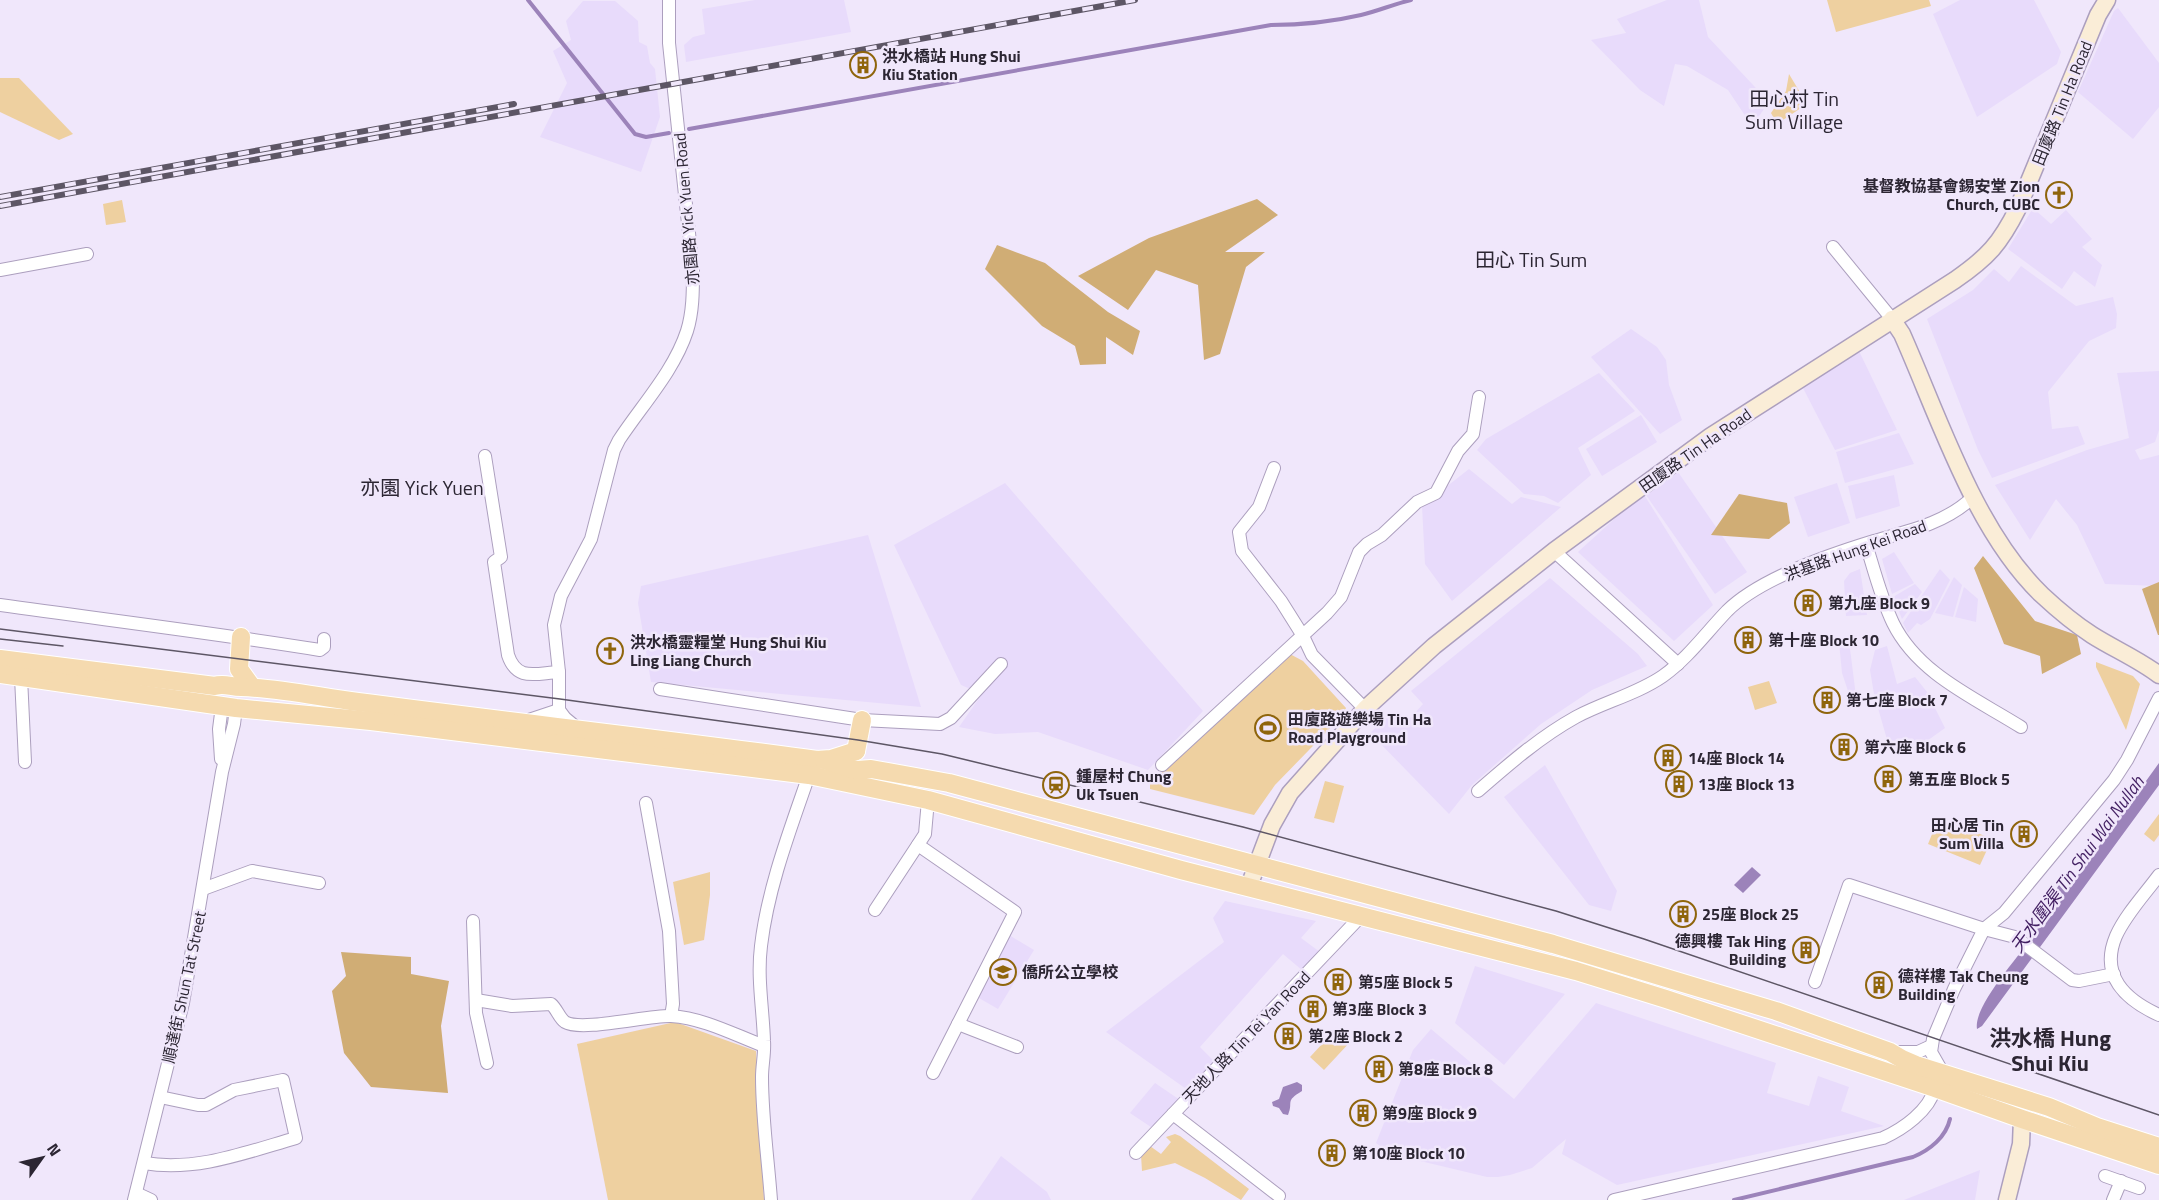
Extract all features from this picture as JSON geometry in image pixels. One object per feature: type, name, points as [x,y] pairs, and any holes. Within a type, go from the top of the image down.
[{"type":"main road","points":[[229,707],[227,681],[241,637]]},
{"type":"main road","points":[[0,659],[227,681],[252,687],[434,712],[523,721],[824,760],[848,768],[871,769],[982,791],[1599,957],[1768,1008],[1890,1052],[1939,1081],[2022,1119],[2159,1165]]},
{"type":"main road","points":[[0,674],[229,707],[371,721],[809,775],[928,800],[1612,982],[1939,1081],[1984,1087],[2049,1107],[2097,1127],[2159,1147]]},
{"type":"main road","points":[[856,751],[862,720]]},
{"type":"main road","points":[[824,760],[856,751]]},
{"type":"main road","points":[[856,751],[871,769]]},
{"type":"main road","points":[[928,780],[928,800]]},
{"type":"main road","points":[[1984,1087],[2001,1101],[2016,1109],[2022,1119]]},
{"type":"main road","points":[[2022,1119],[2024,1114],[2033,1108],[2049,1107]]},
{"type":"street","name":"亦園路 Yick Yuen Road","points":[[559,710],[555,616],[561,596],[591,539],[614,450],[670,366],[688,330],[693,296],[693,271],[669,43],[669,0]]},
{"type":"street","name":"田廈路 Tin Ha Road","points":[[1248,886],[1272,825],[1290,793],[1365,709],[1449,633],[1554,551],[1711,436],[1979,263],[2001,241],[2018,208],[2098,15],[2107,0]]},
{"type":"street","points":[[1833,247],[1902,334],[1973,497],[2015,564],[2041,594],[2092,635],[2139,660],[2159,675]]},
{"type":"street","points":[[0,270],[87,254]]},
{"type":"street","points":[[1162,765],[1303,636],[1341,597],[1363,547],[1382,535],[1418,502],[1436,493],[1458,451],[1473,434],[1479,397]]},
{"type":"street","points":[[485,456],[501,557],[494,562],[511,664],[528,675],[559,672]]},
{"type":"street","points":[[1274,468],[1259,507],[1239,532],[1242,551],[1281,601],[1312,655],[1365,709]]},
{"type":"street","name":"洪基路 Hung Kei Road","points":[[1478,791],[1547,735],[1576,717],[1661,678],[1695,649],[1728,609],[1758,588],[1797,568],[1927,526],[1961,508],[1973,497]]},
{"type":"street","points":[[1866,544],[1887,610],[1912,652],[1935,674],[2021,727]]},
{"type":"street","points":[[1554,551],[1678,664]]},
{"type":"street","points":[[0,605],[241,637],[320,650],[324,647],[324,639]]},
{"type":"street","points":[[660,690],[862,720],[940,724],[951,718],[1001,664]]},
{"type":"street","points":[[21,677],[24,762]]},
{"type":"street","points":[[1614,1200],[1883,1138],[1894,1133],[1913,1118],[1929,1102],[1939,1081],[1931,1046],[1954,989],[1984,929],[2004,913],[2114,780],[2159,698]]},
{"type":"street","name":"順達街 Shun Tat Street","points":[[135,1196],[183,1003],[222,772],[234,724],[229,707]]},
{"type":"street","points":[[523,721],[559,710],[579,730]]},
{"type":"street","points":[[771,1200],[762,1077],[764,1046],[758,979],[766,910],[809,775]]},
{"type":"street","points":[[874,910],[925,834],[928,800]]},
{"type":"street","points":[[646,803],[669,931],[673,1004],[671,1016]]},
{"type":"street","points":[[918,845],[1015,912],[933,1073]]},
{"type":"street","points":[[203,889],[252,871],[319,883]]},
{"type":"street","points":[[2159,875],[2117,935],[2112,961],[2114,974],[2126,996],[2136,1004],[2159,1015]]},
{"type":"street","points":[[1815,982],[1849,885],[2015,937],[2072,980],[2114,974]]},
{"type":"street","name":"天地人路 Tin Tei Yan Road","points":[[1279,1196],[1173,1114],[1362,915]]},
{"type":"street","points":[[473,921],[476,1013],[487,1064]]},
{"type":"street","points":[[476,1000],[512,1006],[551,1004],[563,1021],[568,1024],[583,1025],[671,1016],[699,1021],[764,1046]]},
{"type":"street","points":[[958,1024],[1017,1047]]},
{"type":"street","points":[[1890,1052],[1918,1052],[1931,1046]]},
{"type":"street","points":[[144,1163],[161,1166],[221,1160],[296,1138],[283,1080],[234,1090],[206,1105],[160,1097]]},
{"type":"street","points":[[1136,1153],[1173,1114]]},
{"type":"street","points":[[2007,1200],[2021,1144],[2022,1119]]},
{"type":"street","points":[[2105,1176],[2139,1188]]},
{"type":"street","points":[[2113,1200],[2121,1181]]},
{"type":"street","points":[[135,1196],[151,1200]]},
{"type":"shaded area","points":[[755,0],[844,0],[851,32],[686,62],[684,45],[693,37],[705,34],[702,9]]},
{"type":"shaded area","points":[[1667,0],[1699,0],[1708,37],[1769,102],[1752,126],[1728,90],[1687,66],[1675,64],[1664,106],[1640,90],[1591,40],[1626,33],[1617,19]]},
{"type":"shaded area","points":[[1827,0],[1929,0],[1931,6],[1836,32]]},
{"type":"shaded area","points":[[1960,0],[2034,0],[2061,52],[2057,64],[1977,117],[1933,14]]},
{"type":"shaded area","points":[[583,1],[615,1],[638,21],[639,42],[647,46],[650,63],[655,69],[660,117],[641,172],[540,137],[567,83],[553,51],[571,40],[566,21]]},
{"type":"shaded area","points":[[2118,8],[2159,63],[2159,107],[2133,139],[2078,92],[2114,11]]},
{"type":"shaded area","points":[[1789,74],[1807,104],[1777,124],[1771,113],[1786,91]]},
{"type":"shaded area","points":[[0,78],[19,78],[73,134],[59,140],[0,112]]},
{"type":"shaded area","points":[[1257,199],[1278,215],[1225,252],[1265,252],[1246,267],[1220,354],[1204,360],[1198,285],[1156,270],[1128,310],[1078,276],[1149,238]]},
{"type":"shaded area","points":[[122,200],[126,222],[106,225],[103,204]]},
{"type":"shaded area","points":[[2033,208],[2051,224],[2066,210],[2092,239],[2082,247],[2102,265],[2095,287],[2074,271],[2062,289],[2008,249]]},
{"type":"shaded area","points":[[997,245],[1045,263],[1108,312],[1140,331],[1133,355],[1106,337],[1106,364],[1080,365],[1075,346],[1042,326],[985,269]]},
{"type":"shaded area","points":[[2021,266],[2076,306],[2113,297],[2117,314],[2116,328],[2089,341],[2048,392],[2052,429],[2078,426],[2085,444],[1992,478],[1978,450],[1927,319],[1973,290],[1994,269],[2009,282]]},
{"type":"shaded area","points":[[1631,329],[1657,347],[1666,360],[1669,385],[1682,420],[1660,434],[1591,357]]},
{"type":"shaded area","points":[[1859,351],[1897,430],[1835,450],[1803,388]]},
{"type":"shaded area","points":[[2159,371],[2159,430],[2155,442],[2135,450],[2140,460],[2159,455],[2159,586],[2105,584],[2077,525],[2056,499],[2030,540],[1995,485],[2087,450],[2129,438],[2117,373]]},
{"type":"shaded area","points":[[1599,373],[1635,411],[1578,448],[1591,475],[1558,503],[1544,496],[1524,494],[1477,450],[1486,439]]},
{"type":"shaded area","points":[[1641,415],[1657,442],[1602,476],[1586,449]]},
{"type":"shaded area","points":[[1899,433],[1914,464],[1845,483],[1836,452]]},
{"type":"shaded area","points":[[1469,469],[1512,504],[1521,497],[1561,507],[1452,601],[1425,564],[1422,506]]},
{"type":"shaded area","points":[[1678,472],[1747,572],[1715,594],[1646,495]]},
{"type":"shaded area","points":[[1894,475],[1900,506],[1856,519],[1848,486]]},
{"type":"shaded area","points":[[1005,483],[1203,711],[1148,770],[1038,732],[995,734],[959,727],[982,694],[961,685],[894,545]]},
{"type":"shaded area","points":[[1837,483],[1850,523],[1808,537],[1794,497]]},
{"type":"shaded area","points":[[1643,493],[1713,605],[1674,641],[1578,552]]},
{"type":"shaded area","points":[[1739,494],[1787,503],[1790,523],[1769,539],[1711,535]]},
{"type":"shaded area","points":[[868,535],[921,707],[651,682],[638,603],[641,586]]},
{"type":"shaded area","points":[[1894,552],[1914,583],[1892,594],[1882,559]]},
{"type":"shaded area","points":[[1983,556],[2035,621],[2077,635],[2081,654],[2042,674],[2040,656],[2004,644],[1974,568]]},
{"type":"shaded area","points":[[1860,569],[1867,615],[1846,616],[1844,581],[1850,573]]},
{"type":"shaded area","points":[[1940,569],[1950,580],[1930,619],[1921,625],[1917,623],[1908,633],[1903,623]]},
{"type":"shaded area","points":[[1954,577],[1962,585],[1953,617],[1935,613]]},
{"type":"shaded area","points":[[1550,578],[1638,654],[1647,666],[1592,690],[1541,724],[1472,785],[1449,814],[1370,733],[1389,716],[1402,727],[1423,704],[1411,691]]},
{"type":"shaded area","points":[[2159,582],[2159,635],[2158,635],[2142,589]]},
{"type":"shaded area","points":[[1915,584],[1922,592],[1902,619],[1893,597]]},
{"type":"shaded area","points":[[1964,587],[1978,599],[1976,622],[1955,617]]},
{"type":"shaded area","points":[[1849,641],[1856,696],[1850,697],[1842,673],[1839,642]]},
{"type":"shaded area","points":[[1887,646],[1897,684],[1915,677],[1927,692],[1945,728],[1924,743],[1890,750],[1874,694],[1870,670],[1875,650]]},
{"type":"shaded area","name":"田廈路遊樂場 Tin Ha Road Playground","points":[[1288,653],[1303,661],[1346,708],[1343,715],[1275,785],[1254,815],[1150,789],[1150,783],[1162,769]]},
{"type":"shaded area","points":[[2096,662],[2133,676],[2140,684],[2126,730],[2096,667]]},
{"type":"shaded area","points":[[1769,681],[1777,703],[1755,710],[1748,687]]},
{"type":"shaded area","points":[[2159,763],[2159,785],[1982,1026],[1977,1029],[1982,1007],[1999,980],[2034,934],[2059,884],[2068,889]]},
{"type":"shaded area","points":[[1545,765],[1617,891],[1611,911],[1589,905],[1504,797]]},
{"type":"shaded area","points":[[1325,781],[1344,786],[1334,823],[1314,818]]},
{"type":"shaded area","points":[[2159,814],[2159,835],[2154,842],[2144,834]]},
{"type":"shaded area","points":[[1939,817],[1992,839],[1980,865],[1928,844]]},
{"type":"shaded area","points":[[1752,867],[1761,875],[1743,893],[1734,885]]},
{"type":"shaded area","points":[[710,872],[710,895],[704,940],[684,945],[673,882]]},
{"type":"shaded area","points":[[1225,901],[1316,921],[1301,938],[1320,952],[1303,971],[1283,954],[1200,1047],[1214,1061],[1189,1091],[1106,1032],[1224,942],[1213,918]]},
{"type":"shaded area","name":"僑所公立學校","points":[[1009,935],[1034,950],[998,1009],[972,994]]},
{"type":"shaded area","points":[[341,952],[411,957],[411,974],[449,981],[441,1026],[448,1093],[371,1087],[344,1053],[332,991],[346,976]]},
{"type":"shaded area","points":[[1475,966],[1565,994],[1504,1065],[1455,1023]]},
{"type":"shaded area","points":[[1596,1003],[1776,1063],[1767,1093],[1809,1106],[1818,1076],[1849,1087],[1841,1111],[1884,1126],[1617,1185],[1562,1154],[1566,1139],[1532,1168],[1498,1177],[1487,1177],[1391,1154],[1376,1143],[1413,1050],[1431,1029],[1514,1099]]},
{"type":"shaded area","points":[[675,1022],[756,1051],[764,1200],[608,1200],[577,1044]]},
{"type":"shaded area","points":[[1337,1028],[1351,1041],[1324,1070],[1310,1057]]},
{"type":"shaded area","points":[[1297,1082],[1302,1085],[1302,1091],[1291,1100],[1288,1115],[1283,1114],[1279,1108],[1273,1106],[1272,1102],[1279,1099],[1283,1087]]},
{"type":"shaded area","points":[[1155,1083],[1180,1100],[1154,1129],[1130,1113]]},
{"type":"shaded area","points":[[1175,1134],[1249,1189],[1241,1200],[1175,1163],[1142,1171],[1141,1155],[1150,1146],[1161,1154],[1171,1142],[1166,1137]]},
{"type":"shaded area","points":[[1001,1156],[1047,1192],[1051,1200],[971,1200]]},
{"type":"shaded area","points":[[1980,1170],[1975,1200],[1904,1200]]},
{"type":"waterway","points":[[528,0],[635,134],[646,137],[669,133]]},
{"type":"waterway","points":[[689,129],[1271,25],[1338,20],[1411,0]]},
{"type":"waterway","points":[[1734,1200],[1913,1157],[1936,1142],[1945,1132],[1950,1119]]},
{"type":"tram line","points":[[0,629],[560,699],[858,740],[942,754],[1243,827],[1556,911],[2159,1115]]},
{"type":"tram line","points":[[0,639],[63,646]]},
{"type":"railway","points":[[0,206],[1135,0]]},
{"type":"railway","points":[[0,197],[514,104]]},
{"type":"place","name":"洪水橋站 Hung Shui Kiu Station","points":[[863,65]]},
{"type":"place","name":"基督教協基會錫安堂 Zion Church, CUBC","points":[[2059,195]]},
{"type":"place","name":"第九座 Block 9","points":[[1808,603]]},
{"type":"place","name":"第十座 Block 10","points":[[1748,640]]},
{"type":"place","name":"洪水橋靈糧堂 Hung Shui Kiu Ling Liang Church","points":[[610,651]]},
{"type":"place","name":"第七座 Block 7","points":[[1827,700]]},
{"type":"place","name":"田廈路遊樂場 Tin Ha Road Playground","points":[[1268,728]]},
{"type":"place","name":"第六座 Block 6","points":[[1844,747]]},
{"type":"place","name":"14座 Block 14","points":[[1668,758]]},
{"type":"place","name":"第五座 Block 5","points":[[1888,779]]},
{"type":"place","name":"13座 Block 13","points":[[1679,784]]},
{"type":"place","name":"鍾屋村 Chung Uk Tsuen","points":[[1056,785]]},
{"type":"place","name":"田心居 Tin Sum Villa","points":[[2024,834]]},
{"type":"place","name":"25座 Block 25","points":[[1683,914]]},
{"type":"place","name":"德興樓 Tak Hing Building","points":[[1806,950]]},
{"type":"place","name":"僑所公立學校","points":[[1003,972]]},
{"type":"place","name":"第5座 Block 5","points":[[1338,982]]},
{"type":"place","name":"德祥樓 Tak Cheung Building","points":[[1879,985]]},
{"type":"place","name":"第3座 Block 3","points":[[1313,1009]]},
{"type":"place","name":"第2座 Block 2","points":[[1288,1036]]},
{"type":"place","name":"第8座 Block 8","points":[[1379,1069]]},
{"type":"place","name":"第9座 Block 9","points":[[1363,1113]]},
{"type":"place","name":"第10座 Block 10","points":[[1332,1153]]},
{"type":"district","name":"田心村 Tin Sum Village","points":[[1794,110]]},
{"type":"district","name":"田心 Tin Sum","points":[[1531,259]]},
{"type":"district","name":"亦園 Yick Yuen","points":[[422,487]]},
{"type":"district","name":"洪水橋 Hung Shui Kiu","points":[[2050,1050]]},
{"type":"water label","name":"天水圍渠 Tin Shui Wai Nullah","points":[[2077,864]]}]
